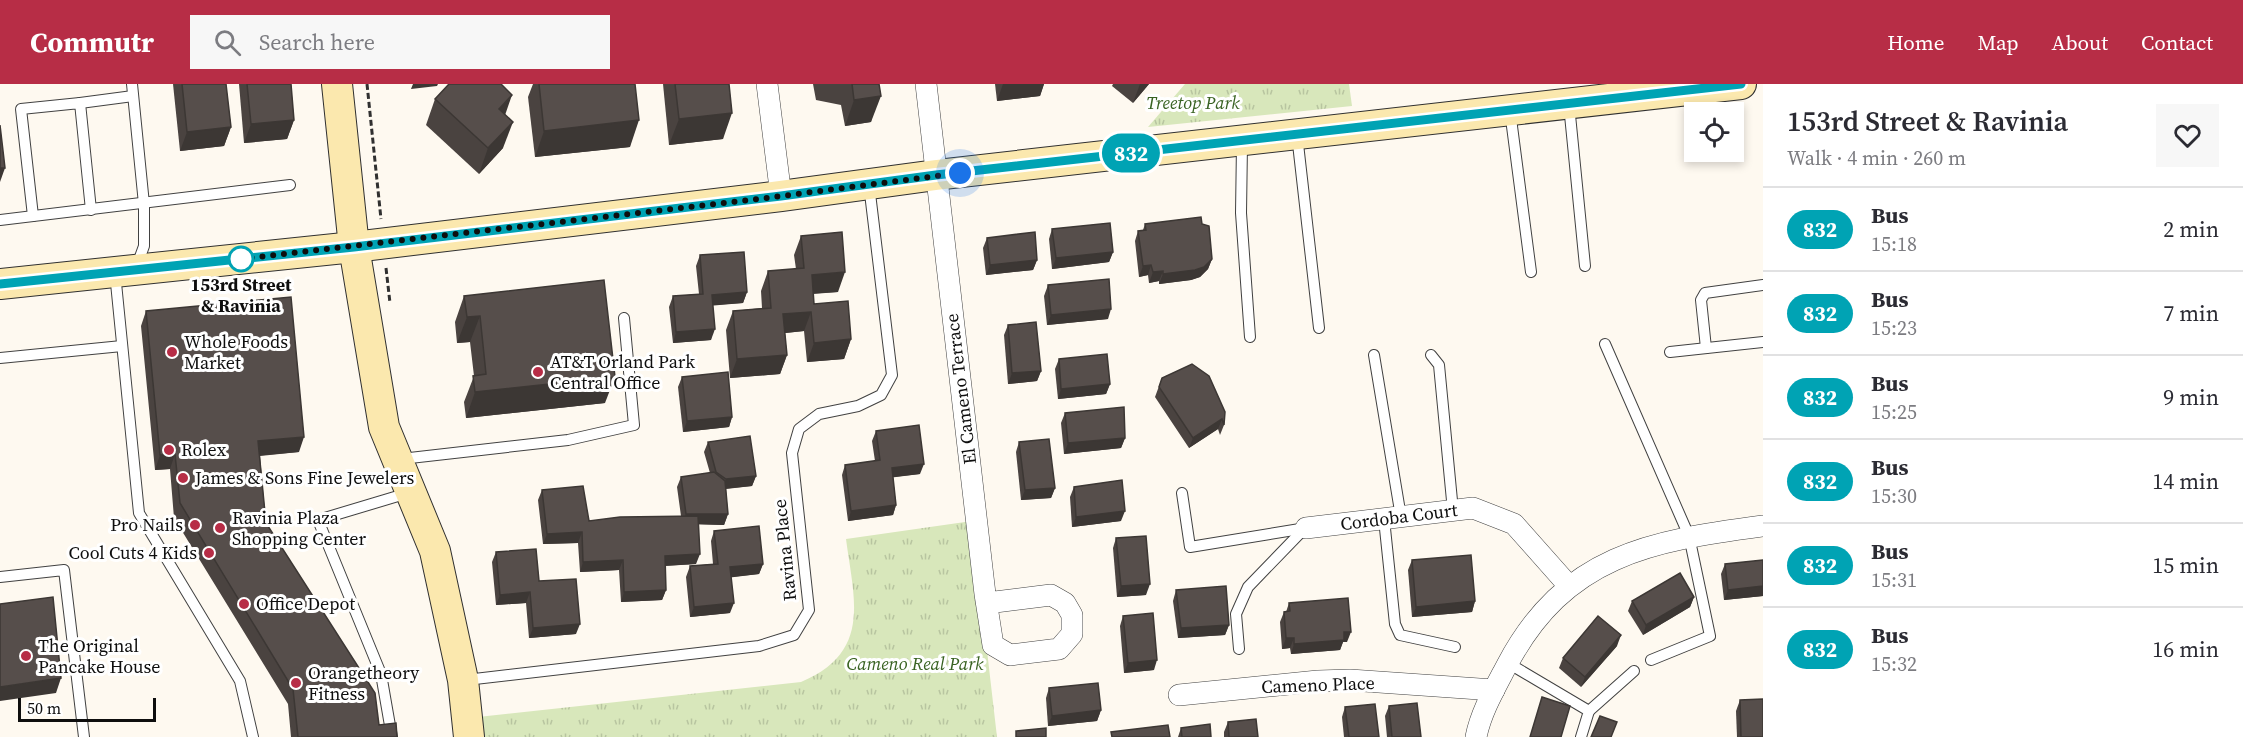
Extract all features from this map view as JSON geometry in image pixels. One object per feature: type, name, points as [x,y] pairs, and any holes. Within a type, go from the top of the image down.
[{"type":"street","points":[[337,84],[354,247],[384,427],[435,551],[463,680],[469,737]]},
{"type":"street","points":[[767,84],[781,196]]},
{"type":"street","name":"El Cameno Terrace","points":[[926,84],[987,603]]},
{"type":"street","points":[[0,284],[354,247],[781,196],[936,175],[1741,84]]},
{"type":"street","name":"Cordoba Court","points":[[1306,528],[1473,508],[1514,524],[1569,586]]},
{"type":"street","points":[[1476,737],[1494,690],[1508,663],[1539,615],[1569,586],[1617,558],[1689,536],[1763,526]]},
{"type":"street","name":"Cameno Place","points":[[1179,695],[1318,681],[1350,680],[1494,690]]},
{"type":"lane","points":[[132,84],[144,204],[144,246],[125,271],[122,346],[139,513],[240,681],[253,737]]},
{"type":"lane","points":[[33,216],[21,109],[133,96]]},
{"type":"lane","points":[[80,103],[92,210]]},
{"type":"lane","points":[[1568,104],[1585,266]]},
{"type":"lane","points":[[1510,110],[1531,272]]},
{"type":"lane","points":[[1297,134],[1319,328]]},
{"type":"lane","points":[[1242,141],[1241,213],[1250,337]]},
{"type":"lane","name":"Ravina Place","points":[[463,680],[759,646],[795,635],[808,610],[792,453],[799,429],[819,414],[858,406],[881,396],[892,375],[869,184]]},
{"type":"lane","points":[[0,220],[290,185]]},
{"type":"lane","points":[[1706,348],[1701,300],[1705,293],[1763,285]]},
{"type":"lane","points":[[397,460],[568,440],[634,425],[624,318]]},
{"type":"lane","points":[[1670,352],[1763,342]]},
{"type":"lane","points":[[1605,344],[1689,536],[1710,636],[1651,660]]},
{"type":"lane","points":[[0,358],[122,346]]},
{"type":"lane","points":[[1374,355],[1392,518],[1395,624],[1400,635],[1455,647]]},
{"type":"lane","points":[[1431,355],[1439,366],[1453,511]]},
{"type":"lane","points":[[392,737],[381,674],[318,520],[411,492]]},
{"type":"lane","points":[[1182,493],[1190,547],[1306,528]]},
{"type":"lane","points":[[1239,649],[1236,614],[1248,587],[1306,528]]},
{"type":"lane","points":[[0,577],[64,570],[84,737]]},
{"type":"lane","points":[[1508,663],[1589,711]]},
{"type":"lane","points":[[1581,737],[1589,711],[1634,671]]},
{"type":"path","points":[[367,84],[381,215]]},
{"type":"green space","name":"Treetop Park","points":[[1185,84],[1349,84],[1352,106],[1148,127]]},
{"type":"green space","name":"Cameno Real Park","points":[[972,521],[997,737],[480,737],[478,717],[801,682],[824,670],[839,656],[849,640],[854,603],[846,539]]},
{"type":"building","points":[[182,84],[226,84],[231,127],[187,132]]},
{"type":"building","points":[[247,84],[291,84],[294,120],[251,124]]},
{"type":"building","points":[[449,84],[501,84],[512,95],[499,109],[513,122],[488,148],[435,99]]},
{"type":"building","points":[[539,84],[635,84],[639,120],[544,131]]},
{"type":"building","points":[[675,84],[729,84],[732,113],[679,119]]},
{"type":"building","points":[[852,84],[879,84],[881,96],[854,100]]},
{"type":"building","points":[[0,125],[5,168],[0,168]]},
{"type":"building","points":[[1201,217],[1202,224],[1209,226],[1212,259],[1204,267],[1163,274],[1163,271],[1153,272],[1151,265],[1143,266],[1138,231],[1146,230],[1145,224]]},
{"type":"building","points":[[1110,223],[1113,252],[1056,258],[1052,229]]},
{"type":"building","points":[[842,232],[845,272],[812,275],[814,304],[848,301],[851,339],[814,343],[811,312],[783,314],[787,355],[737,359],[733,311],[771,308],[768,271],[804,268],[801,236]]},
{"type":"building","points":[[1035,232],[1037,260],[990,265],[987,238]]},
{"type":"building","points":[[744,252],[747,292],[712,295],[715,329],[676,332],[673,296],[703,294],[700,255]]},
{"type":"building","points":[[1109,279],[1111,309],[1051,315],[1048,285]]},
{"type":"building","name":"AT&T Orland Park Central Office","points":[[604,280],[615,377],[475,392],[473,376],[486,374],[480,316],[467,317],[464,296]]},
{"type":"building","name":"Ravinia Plaza Shopping Center","points":[[291,297],[304,437],[258,441],[266,523],[375,693],[379,725],[396,723],[397,737],[298,737],[293,689],[180,503],[175,454],[160,455],[146,311]]},
{"type":"building","points":[[1036,322],[1041,371],[1012,373],[1008,325]]},
{"type":"building","points":[[1107,354],[1110,384],[1061,389],[1059,359]]},
{"type":"building","points":[[1192,364],[1209,376],[1225,412],[1224,425],[1222,419],[1193,438],[1159,387],[1162,378]]},
{"type":"building","points":[[728,372],[732,417],[687,421],[682,377]]},
{"type":"building","points":[[1124,407],[1125,438],[1068,443],[1065,413]]},
{"type":"building","points":[[919,425],[924,464],[892,468],[896,505],[851,511],[845,465],[880,460],[876,431]]},
{"type":"building","points":[[750,436],[756,476],[726,479],[716,472],[708,442]]},
{"type":"building","points":[[1049,439],[1055,488],[1025,490],[1019,442]]},
{"type":"building","points":[[714,472],[725,481],[728,514],[686,514],[681,477]]},
{"type":"building","points":[[1122,480],[1125,511],[1076,517],[1074,487]]},
{"type":"building","points":[[583,486],[589,521],[620,517],[698,516],[700,554],[665,556],[666,590],[624,592],[623,560],[583,562],[582,532],[547,534],[542,490]]},
{"type":"building","points":[[759,526],[763,564],[730,567],[734,603],[694,607],[690,566],[718,564],[714,531]]},
{"type":"building","points":[[1146,536],[1150,584],[1121,586],[1116,538]]},
{"type":"building","points":[[536,549],[539,581],[576,579],[580,624],[533,628],[530,592],[500,595],[496,552]]},
{"type":"building","points":[[1471,555],[1475,601],[1416,607],[1412,560]]},
{"type":"building","points":[[1763,560],[1763,586],[1728,590],[1725,564]]},
{"type":"building","points":[[1680,573],[1694,597],[1646,625],[1632,601]]},
{"type":"building","points":[[1226,586],[1229,625],[1181,628],[1176,590]]},
{"type":"building","name":"The Original Pancake House","points":[[53,597],[61,678],[0,687],[0,604]]},
{"type":"building","points":[[1348,598],[1351,632],[1344,632],[1344,640],[1294,644],[1294,638],[1286,638],[1284,612],[1290,611],[1289,603]]},
{"type":"building","points":[[1153,613],[1157,660],[1128,663],[1123,616]]},
{"type":"building","points":[[1598,616],[1621,635],[1585,677],[1563,658]]},
{"type":"building","points":[[1098,683],[1101,710],[1052,716],[1049,688]]},
{"type":"building","points":[[1542,697],[1570,706],[1561,737],[1530,737]]},
{"type":"building","points":[[1763,699],[1763,737],[1741,737],[1740,700]]},
{"type":"building","points":[[1417,703],[1421,737],[1392,737],[1389,706]]},
{"type":"building","points":[[1375,704],[1379,737],[1349,737],[1345,707]]},
{"type":"building","points":[[1600,716],[1617,722],[1611,737],[1591,737]]},
{"type":"building","points":[[1256,719],[1258,737],[1229,737],[1228,722]]},
{"type":"building","points":[[1210,724],[1211,737],[1182,737],[1181,728]]},
{"type":"building","points":[[1168,725],[1170,737],[1112,737],[1111,732]]},
{"type":"building","points":[[1046,728],[1046,737],[1016,737],[1016,731]]},
{"type":"bus line","name":"832","points":[[0,284],[354,247],[781,196],[936,175],[1741,84]]},
{"type":"place","name":"153rd Street & Ravinia","points":[[241,259]]},
{"type":"place","name":"Whole Foods Market","points":[[172,352]]},
{"type":"place","name":"AT&T Orland Park Central Office","points":[[538,372]]},
{"type":"place","name":"Rolex","points":[[169,450]]},
{"type":"place","name":"James & Sons Fine Jewelers","points":[[183,478]]},
{"type":"place","name":"Pro Nails","points":[[195,525]]},
{"type":"place","name":"Ravinia Plaza Shopping Center","points":[[220,528]]},
{"type":"place","name":"Cool Cuts 4 Kids","points":[[209,553]]},
{"type":"place","name":"Office Depot","points":[[244,604]]},
{"type":"place","name":"The Original Pancake House","points":[[26,656]]},
{"type":"place","name":"Orangetheory Fitness","points":[[296,683]]},
{"type":"route","points":[[241,259],[758,199],[960,173]]}]
